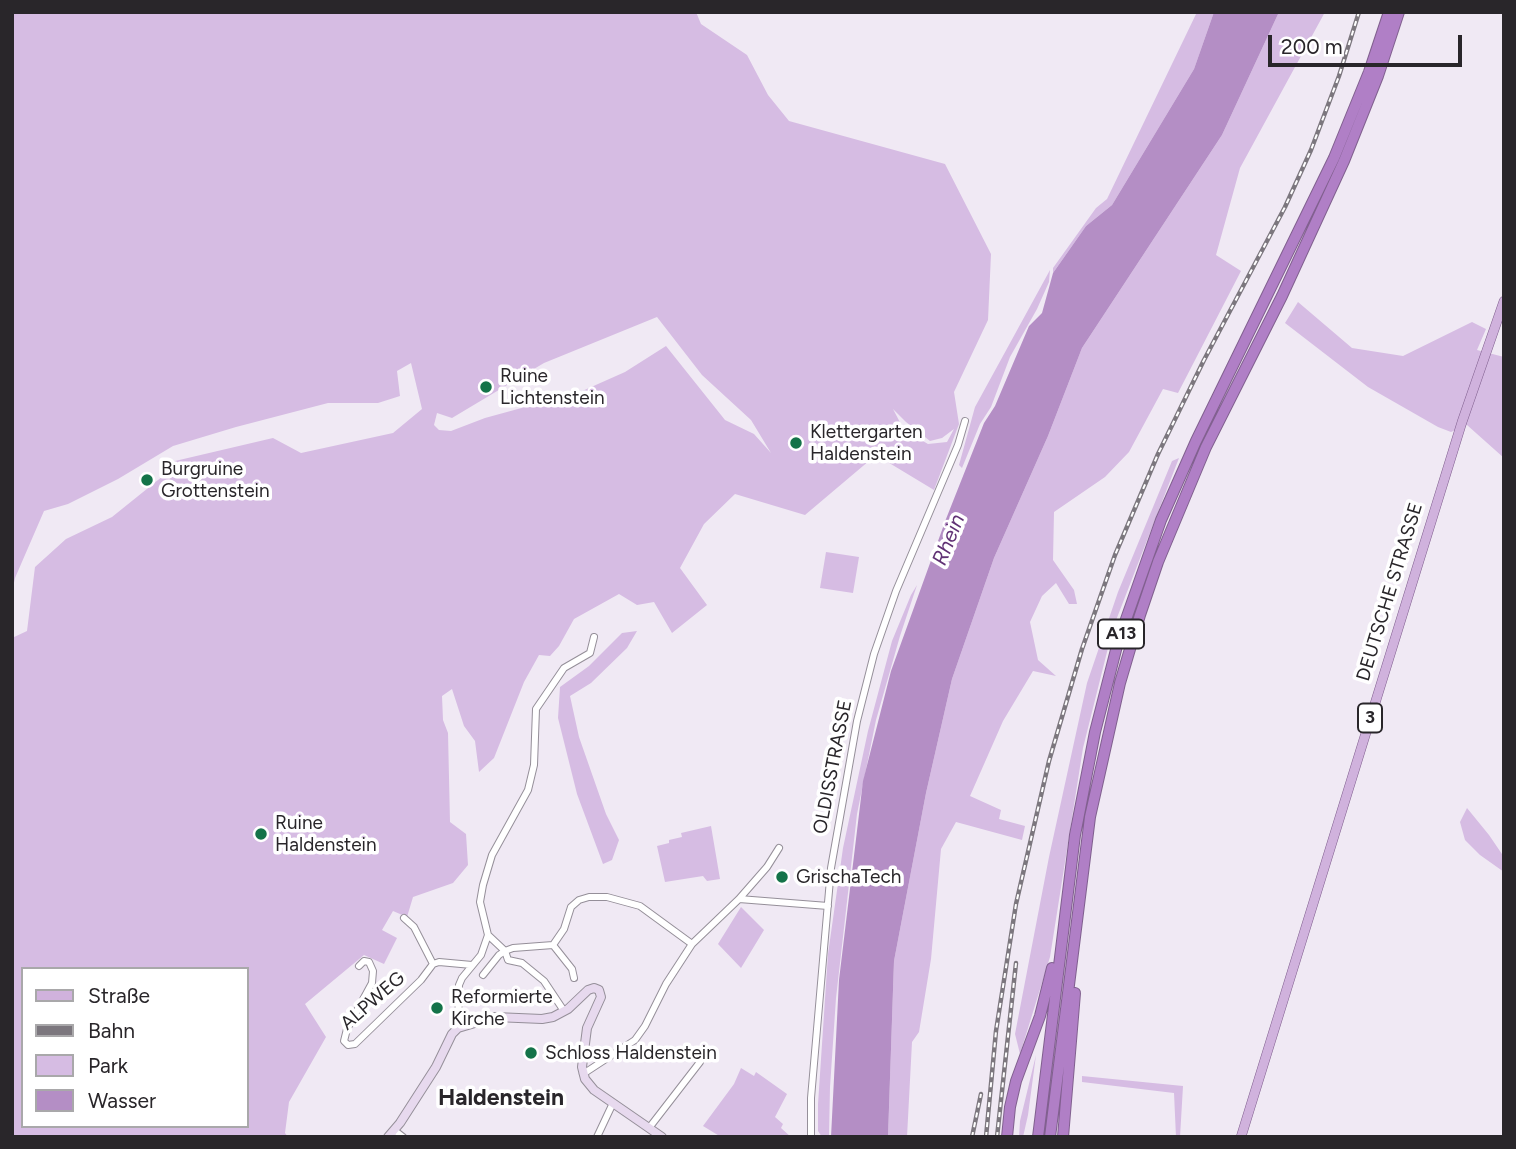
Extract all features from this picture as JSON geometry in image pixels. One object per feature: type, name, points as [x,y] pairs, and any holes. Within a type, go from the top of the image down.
[{"type":"highway","name":"A13","points":[[1038,1137],[1075,835],[1095,732],[1118,642],[1147,557],[1196,441],[1334,158],[1389,12]]},
{"type":"highway","name":"A13","points":[[1049,1137],[1090,817],[1129,650],[1150,585],[1206,447],[1282,296],[1344,161],[1378,76],[1399,12]]},
{"type":"highway","name":"A13","points":[[1063,1137],[1080,931],[1080,879]]},
{"type":"highway","name":"A13","points":[[1007,1137],[1013,1093],[1051,978],[1056,934],[1066,897]]},
{"type":"main road","name":"DEUTSCHE STRASSE","points":[[1241,1137],[1450,460],[1504,301]]},
{"type":"street","name":"OLDISSTRASSE","points":[[811,1137],[811,1098],[833,848],[846,775],[874,654],[896,591],[958,445],[965,421]]},
{"type":"street","points":[[458,1028],[459,985],[481,955],[488,935],[480,902],[483,885],[492,855],[522,804],[534,765],[538,705],[564,668],[590,653],[594,637]]},
{"type":"street","points":[[583,1074],[635,1040],[692,944],[739,899],[767,867],[779,848]]},
{"type":"street","points":[[553,945],[564,929],[575,902],[589,897],[640,906],[692,944]]},
{"type":"street","points":[[739,899],[828,906]]},
{"type":"street","points":[[404,918],[414,927],[433,964],[439,962],[472,965]]},
{"type":"street","points":[[488,935],[505,951],[508,960],[522,963],[544,981],[564,1011]]},
{"type":"street","points":[[483,975],[505,951],[553,945]]},
{"type":"street","points":[[553,945],[573,970],[574,978]]},
{"type":"street","name":"ALPWEG","points":[[359,966],[364,961],[369,962],[373,971],[372,983],[344,1036],[348,1045],[355,1044],[421,980],[433,964]]},
{"type":"street","points":[[403,1137],[391,1134],[436,1067],[452,1034],[458,1028],[495,1017],[547,1018],[564,1011],[588,990],[597,988],[600,998],[587,1028],[583,1074],[589,1086],[662,1137]]},
{"type":"street","points":[[649,1128],[700,1062]]},
{"type":"street","points":[[597,1137],[613,1103]]},
{"type":"green space","points":[[12,12],[696,12],[701,24],[747,55],[768,95],[789,121],[945,164],[991,254],[988,320],[954,392],[959,424],[934,490],[876,455],[805,515],[735,494],[704,524],[680,568],[707,605],[672,633],[654,602],[637,605],[619,594],[574,619],[559,646],[550,656],[539,655],[524,682],[494,758],[479,772],[475,741],[464,726],[452,689],[442,696],[443,720],[448,733],[450,822],[466,834],[468,865],[453,883],[413,897],[407,917],[393,911],[382,930],[397,938],[384,964],[364,955],[305,1004],[326,1037],[289,1102],[285,1133],[288,1137],[12,1137],[12,638],[27,631],[35,567],[66,539],[112,517],[163,476],[175,461],[273,438],[301,453],[393,433],[422,409],[411,363],[397,371],[400,396],[378,403],[328,403],[173,446],[118,479],[68,504],[44,511],[15,578],[12,592]],"holes":[[[657,317],[702,375],[751,420],[771,453],[754,434],[725,420],[666,346],[625,372],[580,392],[485,418],[451,431],[439,430],[434,425],[437,413],[452,418],[544,363]],[[893,409],[930,441],[942,438],[954,429],[947,442],[928,444],[904,430]]]},
{"type":"green space","points":[[1197,12],[1214,12],[1194,69],[1112,205],[1086,226],[1053,273],[1053,268],[1096,208],[1107,199]]},
{"type":"green space","points":[[1279,12],[1325,12],[1240,168],[1216,255],[1241,271],[1178,393],[1163,389],[1129,452],[1105,477],[1054,512],[1053,560],[1074,590],[1077,604],[1069,604],[1056,583],[1042,596],[1030,622],[1038,660],[1056,676],[1033,671],[1003,721],[970,796],[1001,810],[999,819],[1025,826],[1022,840],[956,822],[941,849],[931,959],[919,1032],[912,1042],[907,1137],[888,1137],[894,961],[926,793],[952,679],[994,558],[1048,436],[1082,348],[1222,135]]},
{"type":"green space","points":[[1050,270],[1049,282],[1037,309],[1010,357],[991,407],[980,424],[962,468],[959,465],[975,407]]},
{"type":"green space","points":[[1298,302],[1352,348],[1403,356],[1472,322],[1486,329],[1477,350],[1504,357],[1504,458],[1467,425],[1451,432],[1368,387],[1285,323]]},
{"type":"green space","points":[[1179,458],[1113,628],[1083,748],[1050,957],[1020,1054],[1015,1034],[1049,857],[1087,683],[1118,592],[1172,461]]},
{"type":"green space","points":[[826,552],[859,557],[853,593],[820,588]]},
{"type":"green space","points":[[917,585],[876,720],[857,814],[836,998],[829,1136],[822,1137],[818,1131],[818,1104],[828,954],[843,848],[868,731],[892,641]]},
{"type":"green space","points":[[637,631],[627,648],[591,683],[570,696],[579,737],[606,814],[619,840],[612,860],[603,864],[577,794],[558,718],[560,687],[589,666],[622,633]]},
{"type":"green space","points":[[1467,808],[1504,857],[1504,872],[1465,840],[1460,822]]},
{"type":"green space","points":[[711,826],[720,879],[707,881],[703,876],[665,882],[657,846],[682,837],[681,833]]},
{"type":"green space","points":[[741,907],[764,930],[741,968],[718,944]]},
{"type":"green space","points":[[1036,1055],[1028,1115],[1023,1137],[1019,1137],[1020,1121]]},
{"type":"green space","points":[[741,1068],[754,1076],[756,1072],[787,1094],[775,1117],[783,1124],[781,1128],[791,1137],[721,1137],[703,1126],[734,1084]]},
{"type":"green space","points":[[1082,1076],[1183,1086],[1180,1137],[1176,1137],[1174,1093],[1082,1082]]},
{"type":"water","name":"Rhein","points":[[1214,12],[1279,12],[1222,135],[1082,348],[1048,436],[994,558],[952,679],[926,793],[894,961],[888,1137],[831,1137],[839,980],[863,781],[891,671],[984,423],[995,406],[1029,326],[1042,313],[1053,273],[1086,226],[1112,205],[1194,69]]},
{"type":"railway","points":[[986,1137],[996,1031],[1016,904],[1049,761],[1082,649],[1115,555],[1158,454],[1285,207],[1311,150],[1339,76],[1359,12]]},
{"type":"railway","points":[[997,1137],[1016,963]]},
{"type":"railway","points":[[972,1137],[981,1094]]},
{"type":"place","name":"Ruine Lichtenstein","points":[[486,387]]},
{"type":"place","name":"Klettergarten Haldenstein","points":[[796,443]]},
{"type":"place","name":"Burgruine Grottenstein","points":[[147,480]]},
{"type":"place","name":"Ruine Haldenstein","points":[[261,834]]},
{"type":"place","name":"GrischaTech","points":[[782,877]]},
{"type":"place","name":"Reformierte Kirche","points":[[437,1008]]},
{"type":"place","name":"Schloss Haldenstein","points":[[531,1053]]},
{"type":"district","name":"Haldenstein","points":[[501,1098]]}]
